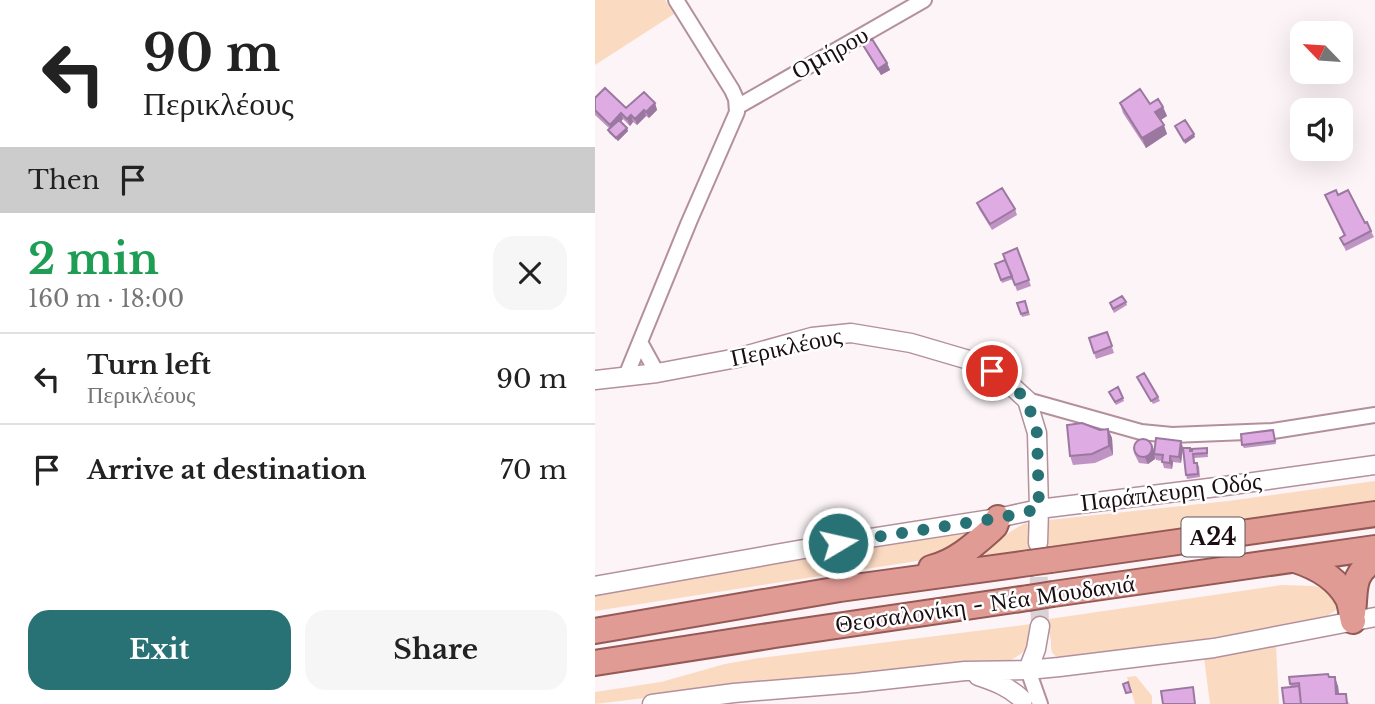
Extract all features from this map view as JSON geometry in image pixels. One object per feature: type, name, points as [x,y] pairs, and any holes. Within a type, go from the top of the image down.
[{"type":"highway","name":"Θεσσαλονίκη - Νέα Μουδανιά","points":[[595,631],[1040,555],[1375,514]]},
{"type":"highway","points":[[840,589],[949,562],[991,530],[998,518]]},
{"type":"highway","name":"Θεσσαλονίκη - Νέα Μουδανιά","points":[[595,663],[1375,548]]},
{"type":"highway","points":[[1295,560],[1327,574],[1364,619]]},
{"type":"highway","points":[[1364,619],[1354,587],[1359,572],[1375,560]]},
{"type":"highway","points":[[595,680],[663,668],[743,649],[775,635]]},
{"type":"street","points":[[626,376],[733,123],[737,107],[732,90],[676,0]]},
{"type":"street","name":"Ομήρου","points":[[737,107],[924,0]]},
{"type":"street","name":"Περικλέους","points":[[595,380],[657,373],[737,358],[812,337],[851,333],[911,343],[979,363],[1005,379],[1027,400]]},
{"type":"street","points":[[640,342],[657,373]]},
{"type":"street","points":[[1027,400],[1141,432],[1172,435],[1273,430],[1375,415]]},
{"type":"street","points":[[1027,400],[1037,433],[1040,555]]},
{"type":"street","name":"Παράπλευρη Οδός","points":[[595,586],[1039,509],[1375,465]]},
{"type":"street","points":[[652,704],[734,692],[965,671],[1028,670],[1214,648],[1364,619]]},
{"type":"street","points":[[1030,703],[1021,683],[1036,649],[1040,626]]},
{"type":"street","points":[[965,671],[1000,683],[1030,703]]},
{"type":"shaded area","points":[[595,0],[665,0],[674,14],[595,65]]},
{"type":"shaded area","points":[[1375,481],[1375,501],[1048,550],[1049,520],[1228,501]]},
{"type":"shaded area","points":[[1026,523],[1033,533],[1035,555],[977,560],[1000,539]]},
{"type":"shaded area","points":[[983,527],[943,557],[595,611],[595,592]]},
{"type":"shaded area","points":[[1282,585],[1314,586],[1332,590],[1340,599],[1336,610],[1327,616],[1195,641],[1062,660],[1052,653],[1049,634],[1042,620]]},
{"type":"shaded area","points":[[1031,624],[1028,646],[1011,660],[841,674],[595,704],[595,692],[661,682],[725,664]]},
{"type":"shaded area","points":[[1276,645],[1279,704],[1210,704],[1204,658]]},
{"type":"shaded area","points":[[1136,676],[1152,696],[1152,704],[1135,704],[1127,677]]},
{"type":"building","points":[[872,39],[887,63],[878,69],[863,45]]},
{"type":"building","points":[[605,88],[626,108],[644,92],[655,103],[635,119],[631,115],[627,119],[621,113],[610,125],[595,110],[595,98]]},
{"type":"building","points":[[1140,89],[1150,104],[1158,99],[1163,107],[1155,112],[1164,125],[1142,138],[1120,103]]},
{"type":"building","points":[[619,120],[627,128],[616,138],[608,130]]},
{"type":"building","points":[[1185,120],[1194,134],[1184,141],[1175,126]]},
{"type":"building","points":[[1002,188],[1015,209],[990,224],[977,203]]},
{"type":"building","points":[[1336,190],[1338,195],[1348,190],[1371,231],[1344,245],[1340,238],[1345,235],[1325,195]]},
{"type":"building","points":[[1017,248],[1029,280],[1015,285],[1003,254]]},
{"type":"building","points":[[1005,260],[1012,276],[1001,280],[995,264]]},
{"type":"building","points":[[1122,296],[1126,302],[1113,309],[1110,303]]},
{"type":"building","points":[[1025,301],[1028,312],[1021,314],[1017,303]]},
{"type":"building","points":[[1107,332],[1112,346],[1094,353],[1089,338]]},
{"type":"building","points":[[1144,373],[1158,397],[1151,401],[1137,377]]},
{"type":"building","points":[[1118,387],[1123,398],[1115,402],[1109,392]]},
{"type":"building","points":[[1082,423],[1100,430],[1108,429],[1109,446],[1092,454],[1070,456],[1067,425]]},
{"type":"building","points":[[1273,430],[1275,441],[1242,445],[1241,434]]},
{"type":"building","points":[[1156,438],[1181,441],[1179,457],[1170,456],[1170,463],[1162,462],[1163,455],[1154,454]]},
{"type":"building","points":[[1139,439],[1147,439],[1152,448],[1150,455],[1139,457],[1134,452],[1134,444]]},
{"type":"building","points":[[1183,448],[1190,448],[1192,451],[1207,448],[1207,453],[1193,454],[1198,474],[1186,475]]},
{"type":"building","points":[[1328,674],[1329,677],[1335,677],[1336,694],[1346,694],[1347,704],[1301,704],[1299,683],[1290,684],[1289,677]]},
{"type":"building","points":[[1128,682],[1131,692],[1126,693],[1123,684]]},
{"type":"building","points":[[1299,686],[1301,704],[1284,704],[1282,688]]},
{"type":"building","points":[[1193,687],[1195,704],[1163,704],[1161,691]]},
{"type":"tunnel","points":[[1038,550],[1040,626]]},
{"type":"route","points":[[838,543],[1039,509],[1037,433],[1027,400],[1005,379],[992,371]]}]
